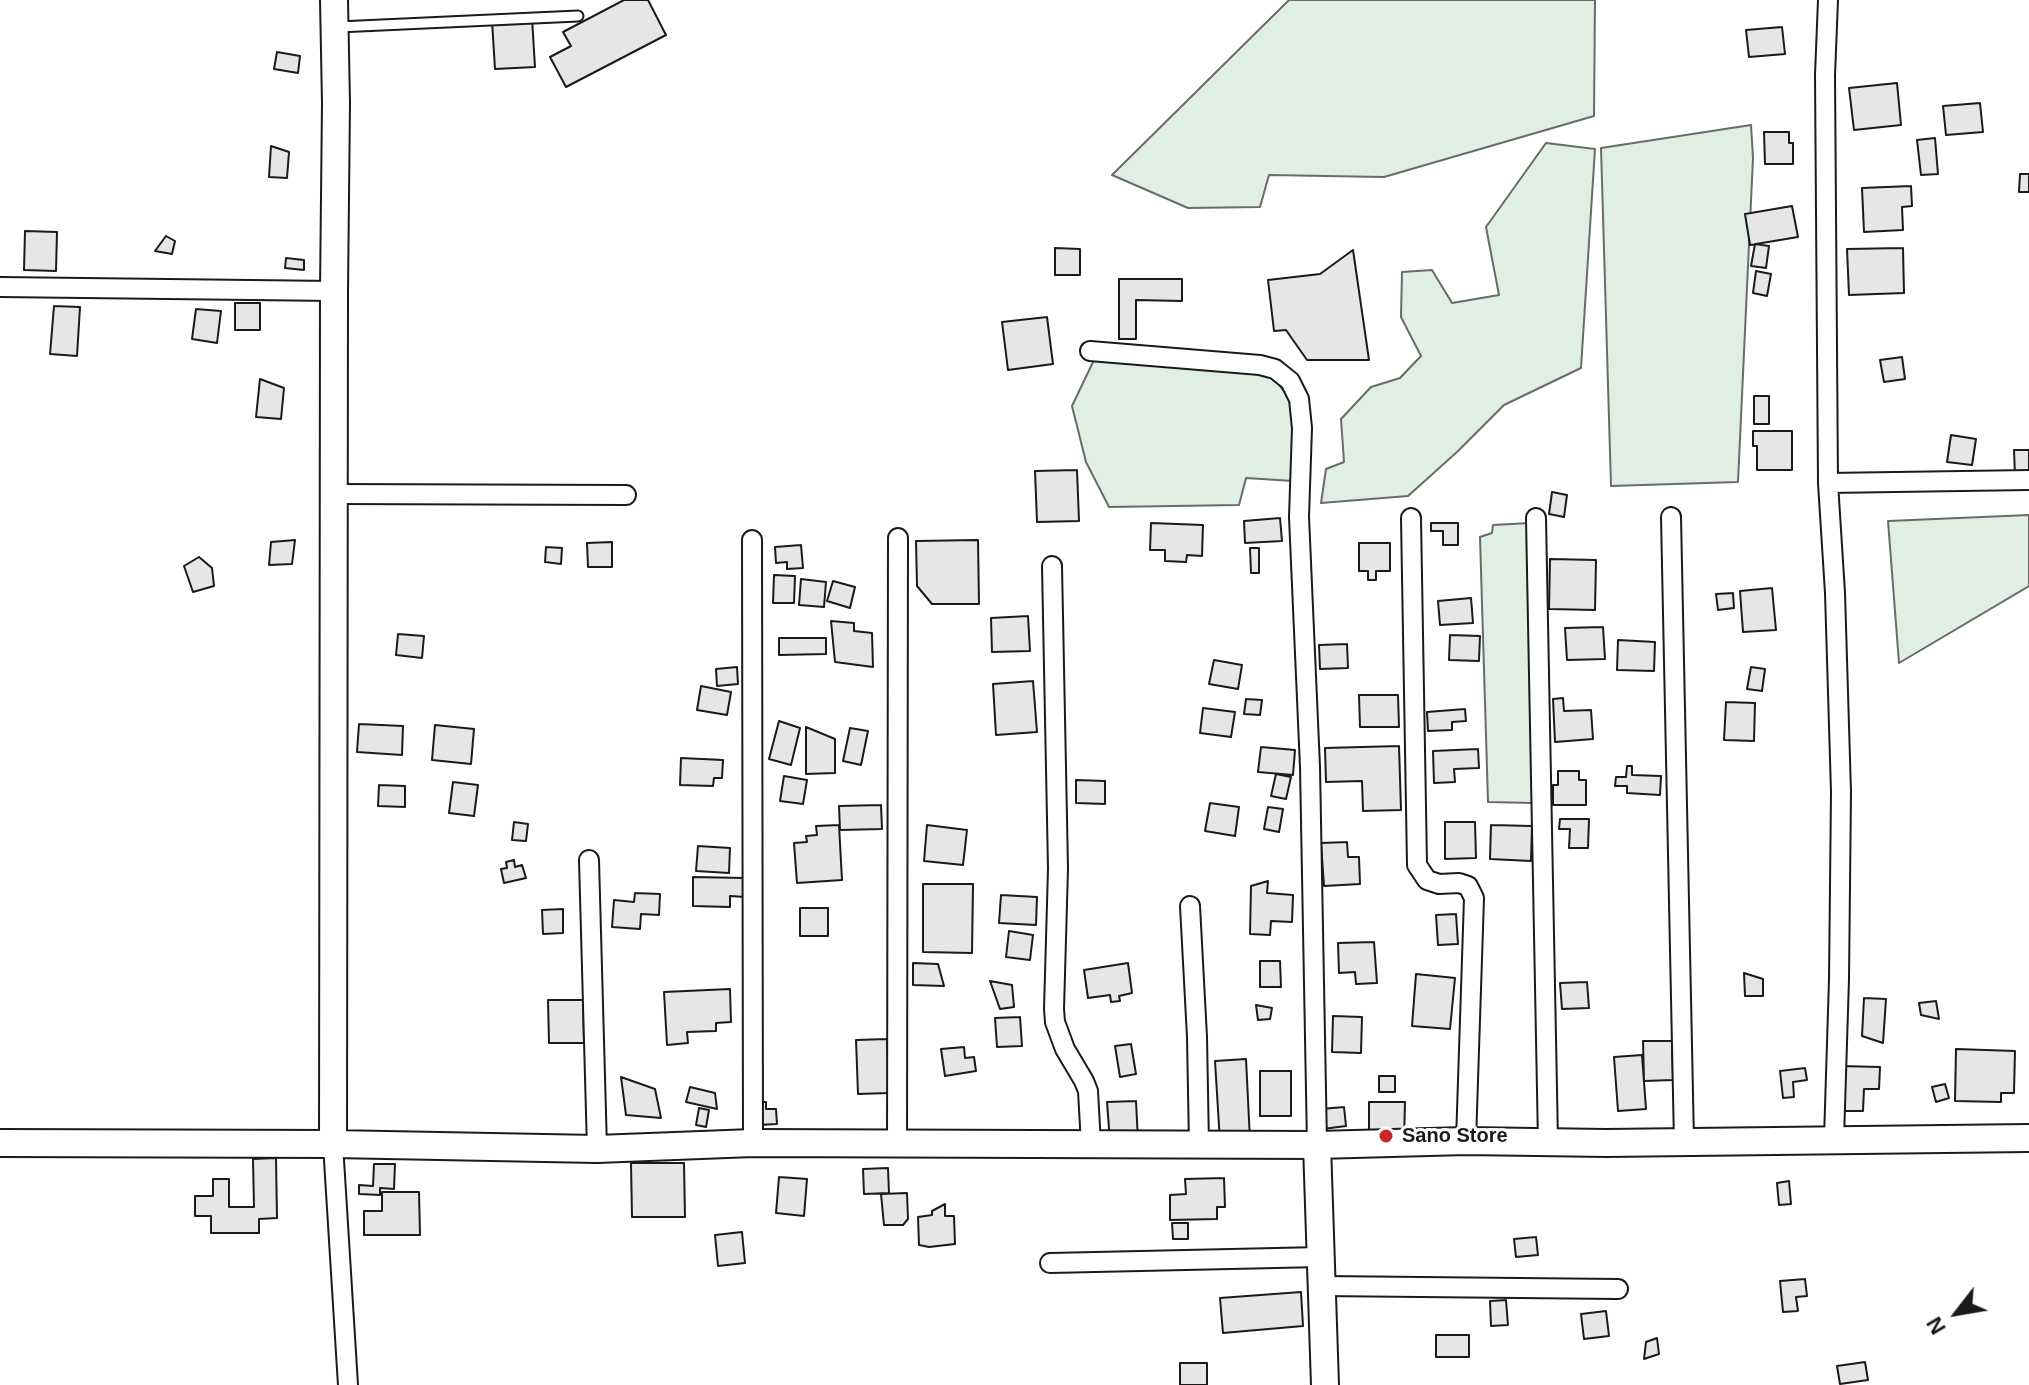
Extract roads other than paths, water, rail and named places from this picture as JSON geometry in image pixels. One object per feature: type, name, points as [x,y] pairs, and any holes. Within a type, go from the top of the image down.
[{"type":"street","points":[[334,0],[333,1144],[348,1385]]},
{"type":"street","points":[[1828,0],[1825,75],[1828,483],[1841,792],[1834,1139]]},
{"type":"street","points":[[0,287],[334,291]]},
{"type":"street","points":[[1090,351],[1260,365],[1275,369],[1290,381],[1299,399],[1302,428],[1299,517],[1310,767],[1325,1385]]},
{"type":"street","points":[[1828,483],[2029,480]]},
{"type":"street","points":[[334,494],[626,495]]},
{"type":"street","points":[[1671,517],[1684,1142]]},
{"type":"street","points":[[1411,518],[1417,865],[1427,880],[1468,886],[1474,898],[1466,1141]]},
{"type":"street","points":[[1536,518],[1548,1142]]},
{"type":"street","points":[[897,1145],[898,538]]},
{"type":"street","points":[[752,540],[753,1143]]},
{"type":"street","points":[[1052,566],[1058,869],[1055,1022],[1065,1049],[1088,1091],[1091,1145]]},
{"type":"street","points":[[589,860],[597,1149]]},
{"type":"street","points":[[1190,906],[1199,1145]]},
{"type":"street","points":[[0,1143],[597,1149],[753,1143],[1317,1145],[1466,1141],[2029,1138]]},
{"type":"street","points":[[1050,1263],[1321,1257]]},
{"type":"street","points":[[1322,1286],[1618,1289]]},
{"type":"lane","points":[[335,27],[578,16]]},
{"type":"place","name":"Sano Store","points":[[1386,1136]]}]
